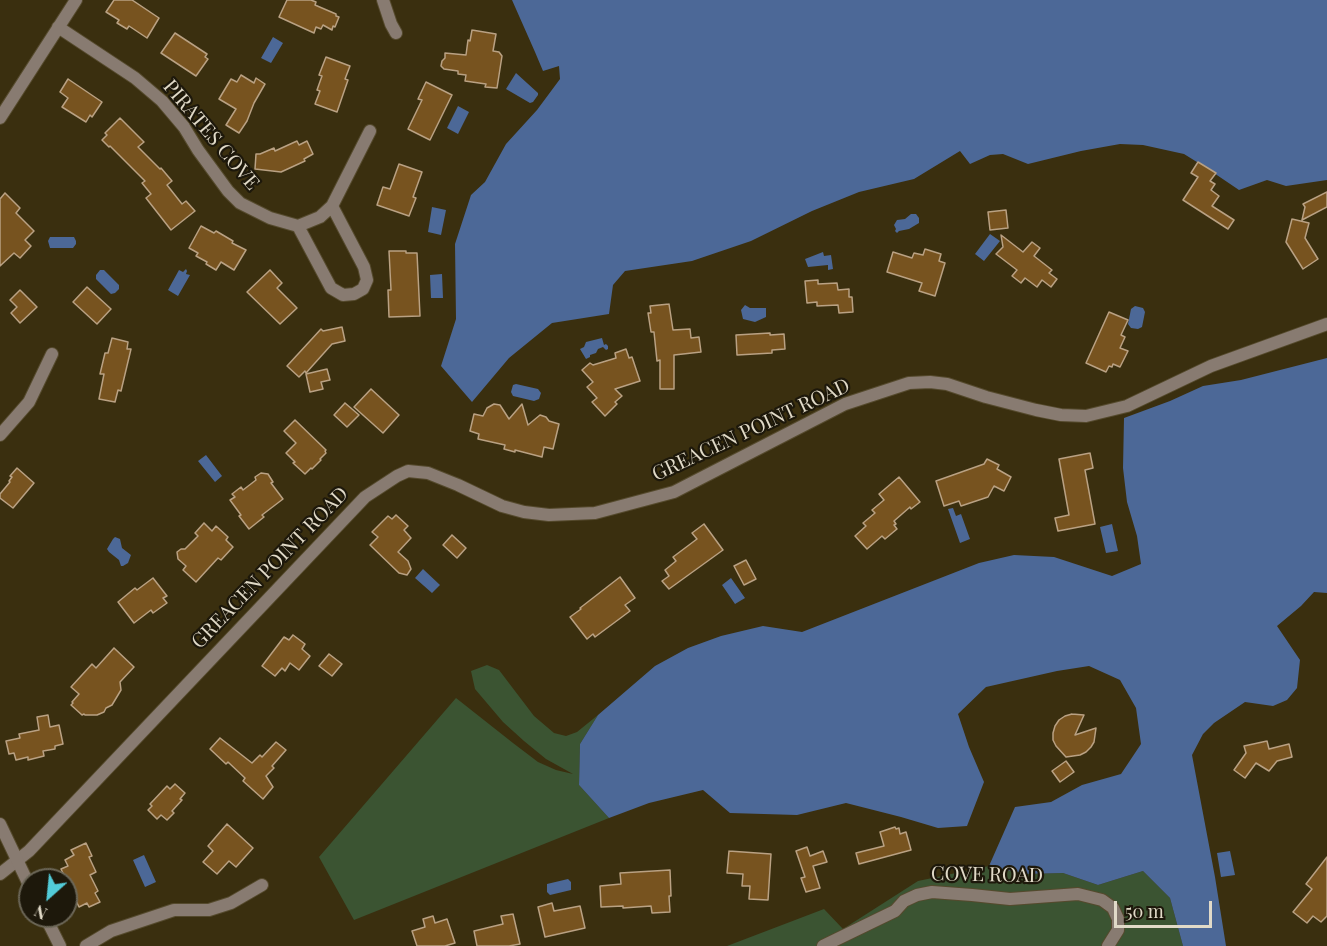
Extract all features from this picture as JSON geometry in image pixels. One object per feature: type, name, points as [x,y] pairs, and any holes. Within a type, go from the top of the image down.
[{"type":"street","points":[[0,118],[76,0]]},
{"type":"street","points":[[383,0],[396,33]]},
{"type":"street","name":"PIRATES COVE","points":[[58,27],[135,78],[162,101],[184,127],[228,191],[240,203],[268,217],[298,226]]},
{"type":"street","points":[[332,206],[364,267],[367,280],[363,289],[354,294],[343,295],[332,288],[298,226],[320,217],[332,206],[370,131]]},
{"type":"street","name":"GREACEN POINT ROAD","points":[[0,874],[28,851],[365,497],[408,471],[428,473],[502,506],[525,512],[549,515],[595,513],[674,492],[845,404],[909,383],[946,384],[1036,410],[1061,415],[1086,416],[1127,406],[1211,366],[1327,324]]},
{"type":"street","points":[[0,435],[29,402],[52,354]]},
{"type":"street","points":[[0,824],[20,868]]},
{"type":"street","points":[[86,946],[111,931],[174,910],[209,909],[231,903],[262,885]]},
{"type":"street","name":"COVE ROAD","points":[[823,946],[895,912],[904,901],[932,892],[1010,899],[1078,894],[1102,900],[1113,908],[1118,919],[1118,930],[1108,946]]},
{"type":"street","points":[[51,928],[60,946]]},
{"type":"green space","points":[[487,665],[499,670],[534,716],[554,733],[566,736],[577,732],[598,715],[580,744],[579,785],[609,818],[354,920],[319,857],[456,698],[538,762],[573,774],[546,759],[524,741],[503,722],[475,689],[471,671]]},
{"type":"green space","points":[[989,866],[1025,874],[1063,873],[1098,885],[1143,871],[1170,898],[1183,946],[727,946],[824,909],[843,929],[918,881]]},
{"type":"water","points":[[512,0],[1327,0],[1327,180],[1286,186],[1267,180],[1239,190],[1184,154],[1143,145],[1120,144],[1028,164],[1003,154],[990,155],[970,164],[960,151],[914,179],[859,192],[812,211],[751,241],[692,261],[625,271],[613,285],[609,314],[552,323],[509,358],[472,402],[441,366],[456,319],[455,244],[471,195],[485,182],[506,144],[537,110],[560,79],[559,66],[543,71]]},
{"type":"water","points":[[273,37],[283,43],[271,63],[261,58]]},
{"type":"water","points":[[516,73],[538,93],[533,102],[530,103],[506,89]]},
{"type":"water","points":[[458,106],[469,112],[458,134],[447,128]]},
{"type":"water","points":[[432,207],[446,210],[441,235],[428,232]]},
{"type":"water","points":[[911,214],[916,214],[919,223],[897,233],[894,225],[897,220],[905,219]]},
{"type":"water","points":[[990,234],[1000,241],[984,261],[975,254]]},
{"type":"water","points":[[50,237],[74,237],[76,244],[73,248],[50,248],[48,241]]},
{"type":"water","points":[[823,252],[824,256],[831,255],[833,269],[828,270],[828,265],[808,267],[805,259]]},
{"type":"water","points":[[186,269],[186,274],[190,275],[178,296],[168,290],[179,270],[183,272]]},
{"type":"water","points":[[100,270],[104,270],[119,285],[115,293],[111,294],[96,279]]},
{"type":"water","points":[[442,274],[443,298],[431,298],[430,275]]},
{"type":"water","points":[[745,305],[750,308],[766,308],[766,317],[755,322],[743,319],[741,310]]},
{"type":"water","points":[[1135,306],[1143,308],[1145,312],[1142,327],[1138,329],[1131,328],[1128,324],[1131,309]]},
{"type":"water","points":[[602,338],[608,349],[603,347],[598,349],[586,359],[580,349],[586,342]]},
{"type":"water","points":[[1327,358],[1327,593],[1314,592],[1277,626],[1300,660],[1297,688],[1287,700],[1273,706],[1245,702],[1214,723],[1203,734],[1192,755],[1226,946],[1183,946],[1170,898],[1143,871],[1098,885],[1063,873],[1025,874],[989,866],[1015,807],[1051,802],[1082,785],[1121,774],[1141,744],[1136,708],[1120,680],[1089,666],[986,687],[958,714],[984,782],[967,826],[938,828],[846,803],[797,815],[730,813],[703,790],[649,803],[609,818],[579,785],[580,744],[598,715],[655,666],[688,648],[721,636],[763,626],[802,632],[979,563],[1014,555],[1054,557],[1112,576],[1141,564],[1137,536],[1127,502],[1123,468],[1124,418],[1203,386],[1241,380]]},
{"type":"water","points":[[513,385],[538,389],[541,393],[539,399],[534,401],[513,396],[511,392]]},
{"type":"water","points":[[206,455],[222,476],[215,482],[198,461]]},
{"type":"water","points":[[953,508],[956,516],[961,514],[970,539],[960,543],[948,509]]},
{"type":"water","points":[[1112,524],[1118,551],[1106,553],[1100,527]]},
{"type":"water","points":[[115,537],[120,539],[122,548],[131,555],[128,563],[123,566],[107,549]]},
{"type":"water","points":[[423,569],[440,585],[432,593],[415,578]]},
{"type":"water","points":[[731,578],[745,598],[735,604],[722,585]]},
{"type":"water","points":[[1230,851],[1235,875],[1221,877],[1217,853]]},
{"type":"water","points":[[144,855],[156,882],[145,887],[133,860]]},
{"type":"water","points":[[568,879],[571,882],[571,890],[550,895],[547,892],[547,884]]},
{"type":"building","points":[[114,0],[132,0],[159,18],[147,38],[129,26],[127,29],[117,23],[119,20],[106,12]]},
{"type":"building","points":[[287,0],[316,2],[315,5],[339,17],[335,27],[333,26],[332,30],[323,25],[321,29],[316,27],[314,33],[279,17]]},
{"type":"building","points":[[472,30],[496,34],[493,51],[499,52],[502,56],[497,88],[465,81],[466,75],[444,69],[441,66],[445,53],[466,55]]},
{"type":"building","points":[[175,33],[207,54],[205,57],[208,59],[196,76],[161,53]]},
{"type":"building","points":[[326,57],[350,66],[345,79],[348,80],[337,112],[315,104],[320,91],[317,90],[322,76],[319,75]]},
{"type":"building","points":[[241,75],[254,83],[256,78],[265,84],[239,133],[226,125],[236,109],[219,99],[231,79],[237,82]]},
{"type":"building","points":[[68,79],[102,102],[86,122],[62,107],[68,98],[60,92]]},
{"type":"building","points":[[426,82],[452,95],[430,140],[408,129],[422,100],[418,99]]},
{"type":"building","points":[[120,118],[144,142],[138,147],[172,181],[167,185],[182,204],[186,201],[195,211],[171,230],[146,198],[151,194],[142,183],[145,181],[102,140],[107,135],[105,133]]},
{"type":"building","points":[[297,141],[299,145],[307,141],[313,154],[304,159],[305,161],[281,172],[255,169],[256,154],[274,148],[275,151]]},
{"type":"building","points":[[1198,162],[1216,173],[1210,181],[1215,184],[1211,190],[1219,196],[1212,206],[1234,220],[1228,229],[1183,200],[1198,177],[1191,173]]},
{"type":"building","points":[[399,164],[422,172],[409,216],[377,205],[383,187],[390,189]]},
{"type":"building","points":[[1327,192],[1327,207],[1302,220],[1305,207],[1303,204]]},
{"type":"building","points":[[5,193],[20,208],[16,213],[34,231],[25,240],[31,246],[20,258],[14,253],[0,266],[0,199]]},
{"type":"building","points":[[1006,210],[1008,228],[990,230],[988,212]]},
{"type":"building","points":[[1292,219],[1309,223],[1305,238],[1318,259],[1303,269],[1286,242]]},
{"type":"building","points":[[201,226],[214,233],[216,231],[246,250],[234,270],[221,262],[216,270],[196,256],[198,253],[189,248]]},
{"type":"building","points":[[1001,235],[1023,252],[1032,242],[1040,248],[1034,256],[1052,270],[1049,273],[1057,279],[1051,287],[1042,280],[1037,287],[1025,278],[1021,283],[1012,276],[1017,270],[996,254],[1003,247]]},
{"type":"building","points":[[925,249],[941,254],[939,261],[945,263],[935,296],[919,291],[922,283],[887,272],[893,252],[912,258],[914,253],[923,255]]},
{"type":"building","points":[[389,251],[417,253],[420,316],[389,317],[388,290],[391,290]]},
{"type":"building","points":[[270,270],[282,283],[277,288],[297,308],[280,324],[247,292]]},
{"type":"building","points":[[818,280],[818,284],[837,283],[838,290],[849,289],[853,312],[839,313],[838,305],[817,306],[817,302],[807,303],[805,281]]},
{"type":"building","points":[[87,287],[111,309],[97,324],[73,302]]},
{"type":"building","points":[[20,290],[37,307],[20,323],[11,313],[17,307],[10,300]]},
{"type":"building","points":[[669,304],[673,330],[690,329],[691,338],[699,337],[701,352],[674,355],[674,389],[660,389],[660,360],[657,361],[654,332],[651,332],[648,313],[651,313],[650,306]]},
{"type":"building","points":[[1109,312],[1128,320],[1121,335],[1125,337],[1120,348],[1128,351],[1120,367],[1113,364],[1106,372],[1086,363]]},
{"type":"building","points":[[342,327],[345,341],[332,344],[306,373],[305,371],[299,377],[287,366],[321,329],[323,331]]},
{"type":"building","points":[[770,333],[770,335],[784,334],[785,349],[772,350],[772,353],[737,355],[736,335]]},
{"type":"building","points":[[112,338],[128,342],[127,349],[131,349],[121,391],[118,390],[115,402],[99,399],[104,374],[100,374],[105,353],[108,353]]},
{"type":"building","points":[[626,349],[629,358],[632,357],[640,381],[615,389],[622,396],[605,416],[592,402],[597,398],[587,387],[593,382],[582,370],[590,363],[593,365],[616,358],[615,353]]},
{"type":"building","points":[[327,369],[330,380],[321,382],[323,389],[310,392],[306,374]]},
{"type":"building","points":[[371,389],[399,415],[383,433],[354,407]]},
{"type":"building","points":[[345,403],[359,415],[347,427],[334,415]]},
{"type":"building","points":[[494,404],[500,405],[509,419],[522,404],[528,425],[540,415],[559,424],[553,449],[544,447],[542,457],[504,449],[505,445],[478,439],[479,434],[470,431],[474,414],[483,416],[487,408]]},
{"type":"building","points":[[295,420],[326,450],[321,460],[305,474],[286,453],[296,443],[284,431]]},
{"type":"building","points":[[1090,453],[1093,468],[1085,470],[1095,524],[1058,531],[1055,518],[1069,515],[1059,459]]},
{"type":"building","points":[[987,459],[999,465],[997,469],[1011,477],[1004,491],[994,486],[988,497],[961,506],[959,501],[944,506],[936,481],[984,464]]},
{"type":"building","points":[[17,468],[34,483],[13,508],[0,498],[0,494],[10,482],[12,477],[10,476]]},
{"type":"building","points":[[261,473],[268,474],[273,482],[271,483],[283,499],[262,515],[264,517],[249,529],[230,500],[235,497],[232,494],[241,487],[243,490]]},
{"type":"building","points":[[899,477],[920,502],[911,509],[910,507],[894,521],[897,529],[885,539],[882,536],[867,549],[855,536],[866,526],[863,523],[875,513],[872,510],[884,500],[879,494]]},
{"type":"building","points":[[396,515],[408,526],[404,530],[411,538],[398,552],[408,561],[411,569],[407,575],[399,573],[370,545],[378,537],[372,532],[388,516],[392,519]]},
{"type":"building","points":[[204,523],[212,531],[216,526],[228,537],[226,540],[233,547],[221,560],[218,558],[196,582],[183,570],[186,566],[178,559],[177,552],[185,549],[198,536],[195,533]]},
{"type":"building","points":[[704,524],[723,550],[669,589],[662,581],[669,576],[665,570],[676,561],[673,557],[697,539],[692,533]]},
{"type":"building","points":[[452,535],[466,548],[457,558],[443,545]]},
{"type":"building","points":[[746,560],[756,579],[744,585],[734,566]]},
{"type":"building","points":[[620,577],[635,598],[625,605],[630,611],[595,637],[593,634],[587,639],[570,617]]},
{"type":"building","points":[[153,578],[167,596],[163,598],[167,603],[153,613],[151,610],[134,623],[118,602],[135,588],[137,590]]},
{"type":"building","points":[[293,635],[305,644],[302,649],[310,656],[299,670],[290,663],[285,671],[282,668],[275,676],[262,666],[284,637],[289,640]]},
{"type":"building","points":[[114,648],[134,667],[120,682],[121,690],[112,705],[97,715],[82,715],[71,705],[79,694],[71,687],[92,664],[96,668]]},
{"type":"building","points":[[329,654],[342,664],[332,676],[319,666]]},
{"type":"building","points":[[1072,714],[1084,715],[1075,735],[1096,728],[1094,742],[1086,752],[1066,757],[1056,746],[1053,733],[1059,720]]},
{"type":"building","points":[[48,715],[50,727],[59,725],[63,744],[55,746],[55,749],[43,751],[44,756],[16,760],[14,753],[9,754],[6,741],[20,738],[19,734],[39,730],[37,717]]},
{"type":"building","points":[[220,738],[252,763],[260,755],[262,757],[276,742],[286,750],[266,776],[273,787],[263,799],[243,781],[245,778],[210,749]]},
{"type":"building","points":[[1267,741],[1269,749],[1289,744],[1292,757],[1277,761],[1269,771],[1256,763],[1245,778],[1234,770],[1246,753],[1244,746]]},
{"type":"building","points":[[1066,761],[1074,772],[1060,782],[1052,771]]},
{"type":"building","points":[[175,784],[185,793],[180,799],[182,800],[167,820],[161,815],[157,819],[148,810],[152,806],[150,804],[167,786],[170,789]]},
{"type":"building","points":[[227,824],[253,848],[236,867],[229,861],[217,874],[203,862],[213,851],[208,846]]},
{"type":"building","points":[[895,827],[899,828],[900,834],[906,832],[911,850],[859,864],[856,853],[884,846],[880,832]]},
{"type":"building","points":[[86,843],[92,856],[89,857],[96,872],[90,875],[98,891],[95,893],[100,902],[89,907],[87,903],[79,907],[78,905],[78,868],[63,868],[68,866],[65,860],[74,855],[71,850]]},
{"type":"building","points":[[807,847],[810,856],[823,851],[827,862],[813,866],[820,888],[806,892],[801,878],[805,877],[796,851]]},
{"type":"building","points":[[729,851],[771,854],[768,900],[749,899],[750,886],[742,886],[743,874],[727,873]]},
{"type":"building","points":[[1327,857],[1327,916],[1321,922],[1313,916],[1307,923],[1293,912],[1312,889],[1306,884]]},
{"type":"building","points":[[670,870],[670,912],[652,913],[651,906],[601,907],[600,886],[621,884],[620,873]]},
{"type":"building","points":[[552,903],[554,911],[580,906],[585,928],[545,937],[538,907]]},
{"type":"building","points":[[513,914],[520,944],[477,946],[474,931],[503,924],[501,916]]},
{"type":"building","points":[[433,916],[435,923],[447,919],[455,943],[445,946],[417,946],[412,931],[425,927],[423,919]]}]
